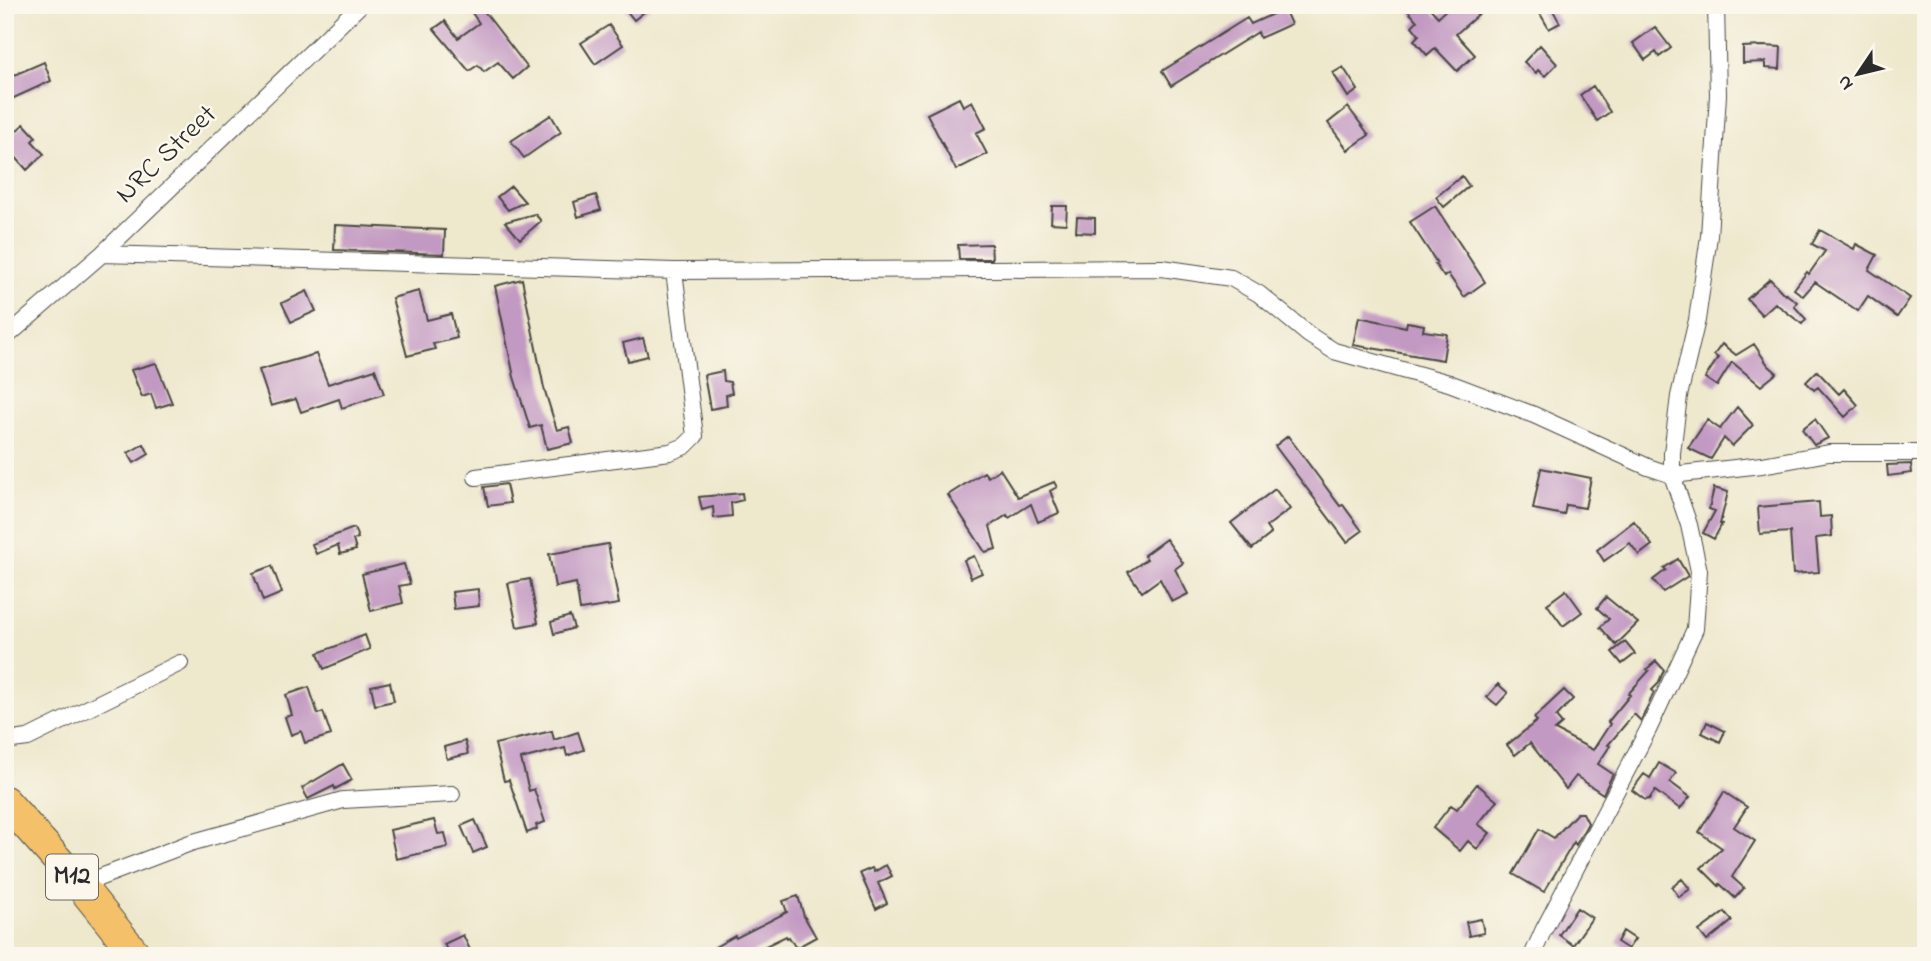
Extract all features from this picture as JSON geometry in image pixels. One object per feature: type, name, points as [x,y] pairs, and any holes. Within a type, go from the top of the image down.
[{"type":"highway","name":"M12","points":[[5,801],[80,885],[137,956]]},
{"type":"street","name":"NRC Street","points":[[5,338],[102,254],[360,5]]},
{"type":"street","points":[[1532,956],[1649,728],[1695,628],[1699,571],[1689,525],[1672,475],[1672,453],[1679,396],[1697,320],[1709,236],[1718,95],[1716,5]]},
{"type":"street","points":[[102,254],[674,271],[1161,268],[1231,278],[1259,294],[1309,335],[1334,351],[1473,392],[1544,419],[1648,467],[1672,475],[1762,465],[1829,453],[1926,453]]},
{"type":"street","points":[[476,477],[670,452],[685,446],[695,436],[674,271]]},
{"type":"street","points":[[5,736],[12,740],[28,738],[180,663]]},
{"type":"street","points":[[80,885],[190,843],[344,800],[452,794]]},
{"type":"building","points":[[622,5],[653,5],[634,20]]},
{"type":"building","points":[[1403,5],[1427,5],[1438,17],[1451,5],[1475,5],[1481,12],[1456,34],[1475,55],[1457,71],[1435,48],[1427,55],[1414,40],[1419,35],[1412,26],[1417,21]]},
{"type":"building","points":[[1535,5],[1550,5],[1560,23],[1549,29]]},
{"type":"building","points":[[480,6],[527,67],[513,79],[498,62],[484,72],[478,65],[469,71],[434,29],[445,21],[458,38],[479,23],[472,13]]},
{"type":"building","points":[[1284,9],[1291,24],[1260,38],[1258,32],[1171,86],[1162,71],[1247,18],[1251,24]]},
{"type":"building","points":[[609,25],[623,45],[595,64],[581,43]]},
{"type":"building","points":[[1655,27],[1671,48],[1659,57],[1656,52],[1645,60],[1633,43]]},
{"type":"building","points":[[1540,45],[1557,64],[1545,76],[1538,70],[1536,73],[1524,62]]},
{"type":"building","points":[[1743,47],[1781,47],[1780,69],[1765,68],[1765,62],[1743,63]]},
{"type":"building","points":[[44,62],[51,81],[5,102],[5,79]]},
{"type":"building","points":[[1343,67],[1358,90],[1348,97],[1333,73]]},
{"type":"building","points":[[1593,86],[1610,112],[1597,121],[1580,95]]},
{"type":"building","points":[[959,98],[963,106],[972,101],[986,128],[976,133],[987,154],[956,170],[927,114]]},
{"type":"building","points":[[1348,107],[1369,135],[1348,150],[1328,123]]},
{"type":"building","points":[[551,115],[561,132],[524,158],[511,141]]},
{"type":"building","points":[[24,124],[36,137],[32,141],[44,154],[27,170],[5,145],[5,141]]},
{"type":"building","points":[[1462,176],[1469,186],[1444,207],[1436,197]]},
{"type":"building","points":[[511,186],[525,202],[508,210],[497,197]]},
{"type":"building","points":[[596,195],[601,210],[578,217],[574,202]]},
{"type":"building","points":[[1052,206],[1067,206],[1066,224],[1051,223]]},
{"type":"building","points":[[1435,206],[1485,282],[1464,297],[1448,274],[1444,277],[1410,222]]},
{"type":"building","points":[[535,214],[541,221],[520,239],[505,222]]},
{"type":"building","points":[[1077,217],[1095,218],[1095,233],[1076,232]]},
{"type":"building","points":[[335,225],[445,230],[444,254],[334,250]]},
{"type":"building","points":[[1820,230],[1854,249],[1856,244],[1877,255],[1869,270],[1910,298],[1897,317],[1868,296],[1858,311],[1815,282],[1803,296],[1794,289],[1807,272],[1809,274],[1825,251],[1812,244]]},
{"type":"building","points":[[991,244],[992,259],[959,259],[958,245]]},
{"type":"building","points":[[522,279],[544,388],[557,430],[569,427],[573,443],[547,449],[541,425],[530,428],[514,377],[495,286]]},
{"type":"building","points":[[1770,279],[1785,295],[1797,302],[1794,306],[1806,319],[1802,324],[1775,303],[1762,315],[1747,299]]},
{"type":"building","points":[[307,291],[316,311],[291,322],[282,303]]},
{"type":"building","points":[[419,291],[427,320],[451,314],[457,338],[433,344],[435,349],[407,356],[392,298]]},
{"type":"building","points":[[1359,317],[1406,327],[1407,322],[1424,325],[1423,331],[1447,334],[1443,360],[1353,345]]},
{"type":"building","points":[[643,338],[648,356],[628,361],[623,343]]},
{"type":"building","points":[[1722,344],[1736,355],[1754,344],[1777,373],[1761,386],[1732,362],[1717,386],[1705,378],[1718,358],[1714,355]]},
{"type":"building","points":[[316,354],[328,384],[375,369],[384,394],[342,408],[339,399],[301,412],[296,399],[271,406],[259,370]]},
{"type":"building","points":[[156,363],[172,403],[156,408],[151,394],[142,397],[131,370]]},
{"type":"building","points":[[723,371],[724,381],[730,382],[732,393],[726,395],[727,406],[710,409],[704,375]]},
{"type":"building","points":[[1817,371],[1839,394],[1844,389],[1858,405],[1845,417],[1818,387],[1814,390],[1806,382]]},
{"type":"building","points":[[1737,407],[1753,425],[1732,446],[1724,438],[1711,459],[1688,448],[1707,420],[1720,429]]},
{"type":"building","points":[[1815,419],[1828,438],[1814,445],[1802,429]]},
{"type":"building","points":[[1288,436],[1362,531],[1347,542],[1275,446]]},
{"type":"building","points":[[144,444],[149,454],[134,463],[128,453]]},
{"type":"building","points":[[1911,464],[1912,473],[1888,476],[1887,465]]},
{"type":"building","points":[[1541,468],[1591,478],[1585,508],[1566,505],[1564,515],[1533,509]]},
{"type":"building","points":[[1000,469],[1018,497],[1054,482],[1057,487],[1050,491],[1059,513],[1038,522],[1031,504],[1009,518],[1007,515],[990,526],[996,549],[985,552],[948,495],[984,472],[988,477]]},
{"type":"building","points":[[506,484],[510,503],[488,506],[484,487]]},
{"type":"building","points":[[1714,488],[1728,492],[1722,524],[1714,539],[1703,533],[1715,511],[1709,509]]},
{"type":"building","points":[[1275,489],[1290,509],[1266,527],[1271,534],[1252,549],[1231,523]]},
{"type":"building","points":[[742,493],[743,500],[731,503],[732,516],[714,518],[713,507],[702,510],[699,497]]},
{"type":"building","points":[[1819,502],[1820,517],[1831,516],[1832,536],[1816,538],[1819,572],[1793,574],[1790,532],[1760,534],[1758,507]]},
{"type":"building","points":[[1634,521],[1652,545],[1639,555],[1630,543],[1604,561],[1597,550]]},
{"type":"building","points":[[354,528],[358,538],[353,540],[356,550],[340,554],[338,545],[316,554],[312,544]]},
{"type":"building","points":[[1166,539],[1183,563],[1175,569],[1188,594],[1172,602],[1160,579],[1142,592],[1128,572],[1147,559],[1144,555]]},
{"type":"building","points":[[608,544],[619,604],[580,610],[576,583],[555,587],[549,554]]},
{"type":"building","points":[[974,556],[982,573],[971,578],[964,560]]},
{"type":"building","points":[[1678,559],[1688,576],[1663,592],[1653,580],[1666,570],[1664,568]]},
{"type":"building","points":[[404,564],[410,584],[399,586],[403,603],[371,611],[362,574]]},
{"type":"building","points":[[272,566],[282,593],[263,601],[253,573]]},
{"type":"building","points":[[530,579],[538,623],[517,627],[508,583]]},
{"type":"building","points":[[478,589],[479,606],[454,609],[452,592]]},
{"type":"building","points":[[1566,590],[1582,612],[1563,626],[1547,604]]},
{"type":"building","points":[[1606,597],[1638,623],[1616,645],[1600,627],[1609,619],[1597,608]]},
{"type":"building","points":[[570,616],[574,628],[554,634],[551,622]]},
{"type":"building","points":[[365,635],[370,649],[324,669],[318,653]]},
{"type":"building","points":[[1625,642],[1635,654],[1622,664],[1612,652]]},
{"type":"building","points":[[1656,661],[1664,670],[1652,690],[1654,692],[1641,721],[1634,714],[1608,745],[1610,746],[1598,764],[1613,774],[1603,794],[1576,776],[1566,789],[1530,743],[1515,755],[1507,745],[1537,721],[1534,718],[1564,690],[1573,699],[1556,717],[1562,724],[1555,730],[1593,750],[1610,724],[1608,722],[1649,671],[1647,669]]},
{"type":"building","points":[[390,682],[394,701],[375,705],[371,686]]},
{"type":"building","points":[[1498,684],[1508,693],[1497,705],[1487,697]]},
{"type":"building","points":[[309,687],[318,714],[323,712],[331,735],[305,743],[301,731],[291,735],[285,717],[292,715],[286,695]]},
{"type":"building","points":[[1707,722],[1725,731],[1720,742],[1702,733]]},
{"type":"building","points":[[552,731],[554,740],[578,732],[584,750],[567,756],[565,748],[521,759],[529,791],[534,789],[545,822],[536,825],[537,829],[527,833],[509,780],[504,781],[495,744]]},
{"type":"building","points":[[465,741],[468,754],[447,759],[444,747]]},
{"type":"building","points":[[1659,763],[1676,773],[1670,782],[1690,797],[1680,809],[1655,791],[1645,800],[1632,790],[1644,774],[1650,778]]},
{"type":"building","points":[[343,764],[352,780],[308,799],[302,788]]},
{"type":"building","points":[[1477,784],[1497,801],[1478,824],[1490,833],[1477,849],[1468,841],[1460,851],[1433,828],[1451,805],[1457,809]]},
{"type":"building","points":[[1724,792],[1747,807],[1734,827],[1755,841],[1732,877],[1744,888],[1735,898],[1701,868],[1722,848],[1699,832]]},
{"type":"building","points":[[1577,813],[1583,813],[1588,823],[1544,892],[1513,874],[1539,829],[1554,838]]},
{"type":"building","points":[[434,820],[438,834],[445,833],[448,847],[396,859],[390,830]]},
{"type":"building","points":[[475,820],[487,847],[473,853],[461,826]]},
{"type":"building","points":[[886,865],[892,876],[878,883],[887,903],[876,909],[860,873],[872,868],[874,872]]},
{"type":"building","points":[[1682,879],[1690,889],[1679,897],[1672,887]]},
{"type":"building","points":[[798,896],[804,916],[816,937],[796,948],[786,936],[745,956],[699,956],[787,912],[783,901]]},
{"type":"building","points":[[1577,908],[1592,918],[1573,945],[1559,935]]},
{"type":"building","points":[[1725,912],[1732,921],[1707,941],[1699,931]]},
{"type":"building","points":[[1481,919],[1484,933],[1469,936],[1466,922]]},
{"type":"building","points":[[1623,931],[1635,939],[1628,949],[1617,942]]},
{"type":"building","points":[[463,935],[473,956],[450,956],[444,944]]}]
